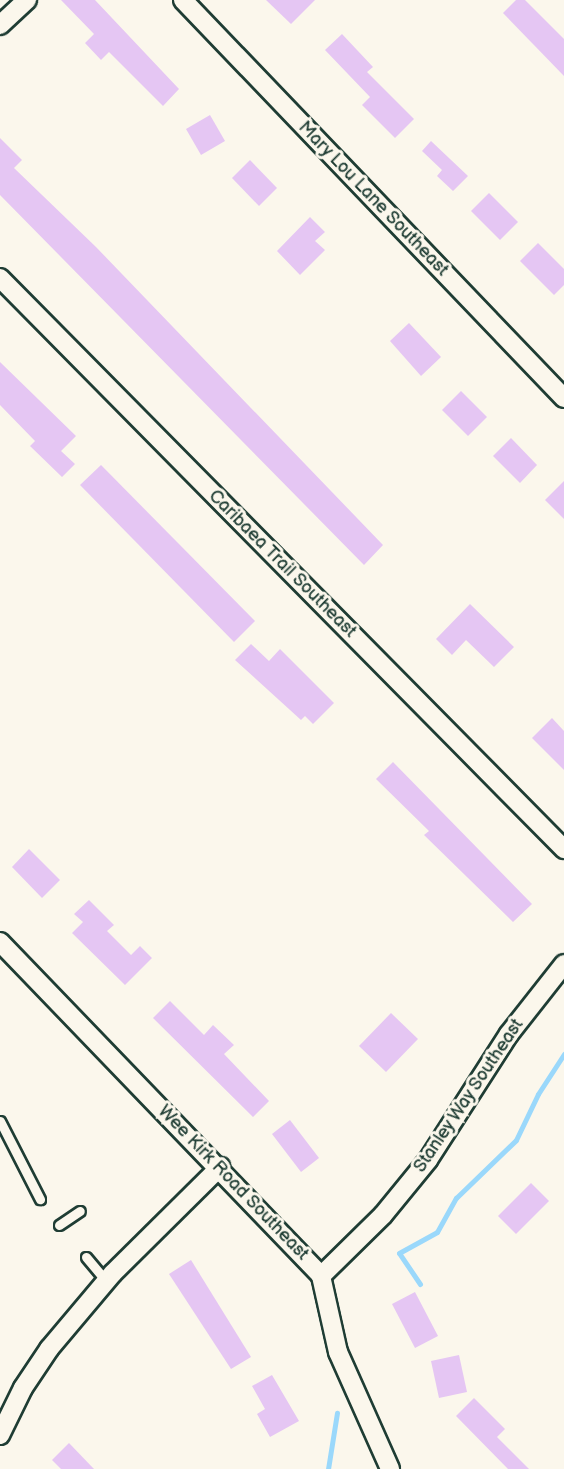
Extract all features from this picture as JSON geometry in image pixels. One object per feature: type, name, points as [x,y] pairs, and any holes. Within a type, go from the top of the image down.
[{"type":"street","points":[[0,25],[27,0]]},
{"type":"street","name":"Mary Lou Lane Southeast","points":[[183,0],[564,398]]},
{"type":"street","name":"Caribaea Trail Southeast","points":[[0,278],[564,849]]},
{"type":"street","name":"Wee Kirk Road Southeast","points":[[0,942],[220,1167],[321,1276],[338,1352],[390,1469]]},
{"type":"street","name":"Stanley Way Southeast","points":[[321,1276],[383,1215],[428,1160],[509,1034],[564,964]]},
{"type":"street","points":[[0,1435],[23,1388],[49,1349],[106,1281],[220,1167]]},
{"type":"lane","points":[[0,1121],[40,1199]]},
{"type":"lane","points":[[59,1225],[80,1211]]},
{"type":"lane","points":[[86,1257],[106,1281]]},
{"type":"building","points":[[61,0],[95,0],[179,89],[163,106],[109,52],[101,60],[85,43],[94,34]]},
{"type":"building","points":[[266,0],[315,0],[291,24]]},
{"type":"building","points":[[516,0],[525,0],[564,39],[564,76],[503,13]]},
{"type":"building","points":[[342,34],[373,67],[367,72],[414,119],[395,138],[362,105],[370,97],[325,50]]},
{"type":"building","points":[[210,115],[225,141],[201,155],[186,129]]},
{"type":"building","points":[[0,138],[22,160],[14,168],[96,247],[383,545],[364,565],[0,195]]},
{"type":"building","points":[[431,141],[468,176],[453,191],[437,176],[442,170],[422,151]]},
{"type":"building","points":[[250,160],[277,188],[259,206],[232,178]]},
{"type":"building","points":[[489,193],[518,222],[500,240],[471,211]]},
{"type":"building","points":[[310,217],[325,232],[315,241],[325,250],[300,275],[277,251]]},
{"type":"building","points":[[538,243],[564,269],[564,285],[554,295],[520,261]]},
{"type":"building","points":[[409,323],[441,357],[421,376],[390,341]]},
{"type":"building","points":[[0,362],[76,436],[61,451],[75,464],[62,477],[30,446],[35,441],[0,405]]},
{"type":"building","points":[[461,391],[487,417],[468,436],[442,410]]},
{"type":"building","points":[[511,438],[537,465],[520,483],[493,456]]},
{"type":"building","points":[[101,465],[255,621],[234,642],[80,485]]},
{"type":"building","points":[[564,481],[564,519],[545,500]]},
{"type":"building","points":[[470,604],[514,647],[494,667],[466,640],[452,655],[436,639]]},
{"type":"building","points":[[251,644],[269,661],[280,649],[334,703],[313,724],[305,716],[301,720],[235,660]]},
{"type":"building","points":[[552,718],[564,731],[564,770],[532,738]]},
{"type":"building","points":[[393,762],[532,904],[513,922],[424,835],[429,831],[376,779]]},
{"type":"building","points":[[29,849],[60,880],[42,898],[12,867]]},
{"type":"building","points":[[89,900],[114,925],[107,931],[131,955],[140,946],[152,958],[125,985],[72,933],[83,922],[74,914]]},
{"type":"building","points":[[170,1001],[204,1035],[213,1025],[234,1045],[224,1054],[269,1101],[253,1117],[153,1018]]},
{"type":"building","points":[[391,1013],[418,1039],[386,1072],[359,1046]]},
{"type":"building","points":[[290,1120],[319,1158],[301,1172],[272,1134]]},
{"type":"building","points":[[531,1183],[549,1201],[516,1234],[498,1216]]},
{"type":"building","points":[[191,1260],[251,1357],[231,1369],[169,1274]]},
{"type":"building","points":[[415,1292],[438,1336],[415,1348],[392,1304]]},
{"type":"building","points":[[459,1355],[467,1392],[439,1398],[431,1361]]},
{"type":"building","points":[[272,1375],[299,1421],[270,1437],[257,1414],[265,1409],[252,1386]]},
{"type":"building","points":[[474,1398],[505,1429],[497,1437],[529,1469],[508,1469],[456,1416]]},
{"type":"building","points":[[69,1443],[94,1469],[61,1469],[52,1460]]},
{"type":"waterway","points":[[420,1284],[399,1253],[437,1232],[456,1198],[516,1140],[538,1094],[564,1054]]},
{"type":"waterway","points":[[328,1469],[337,1413]]}]
